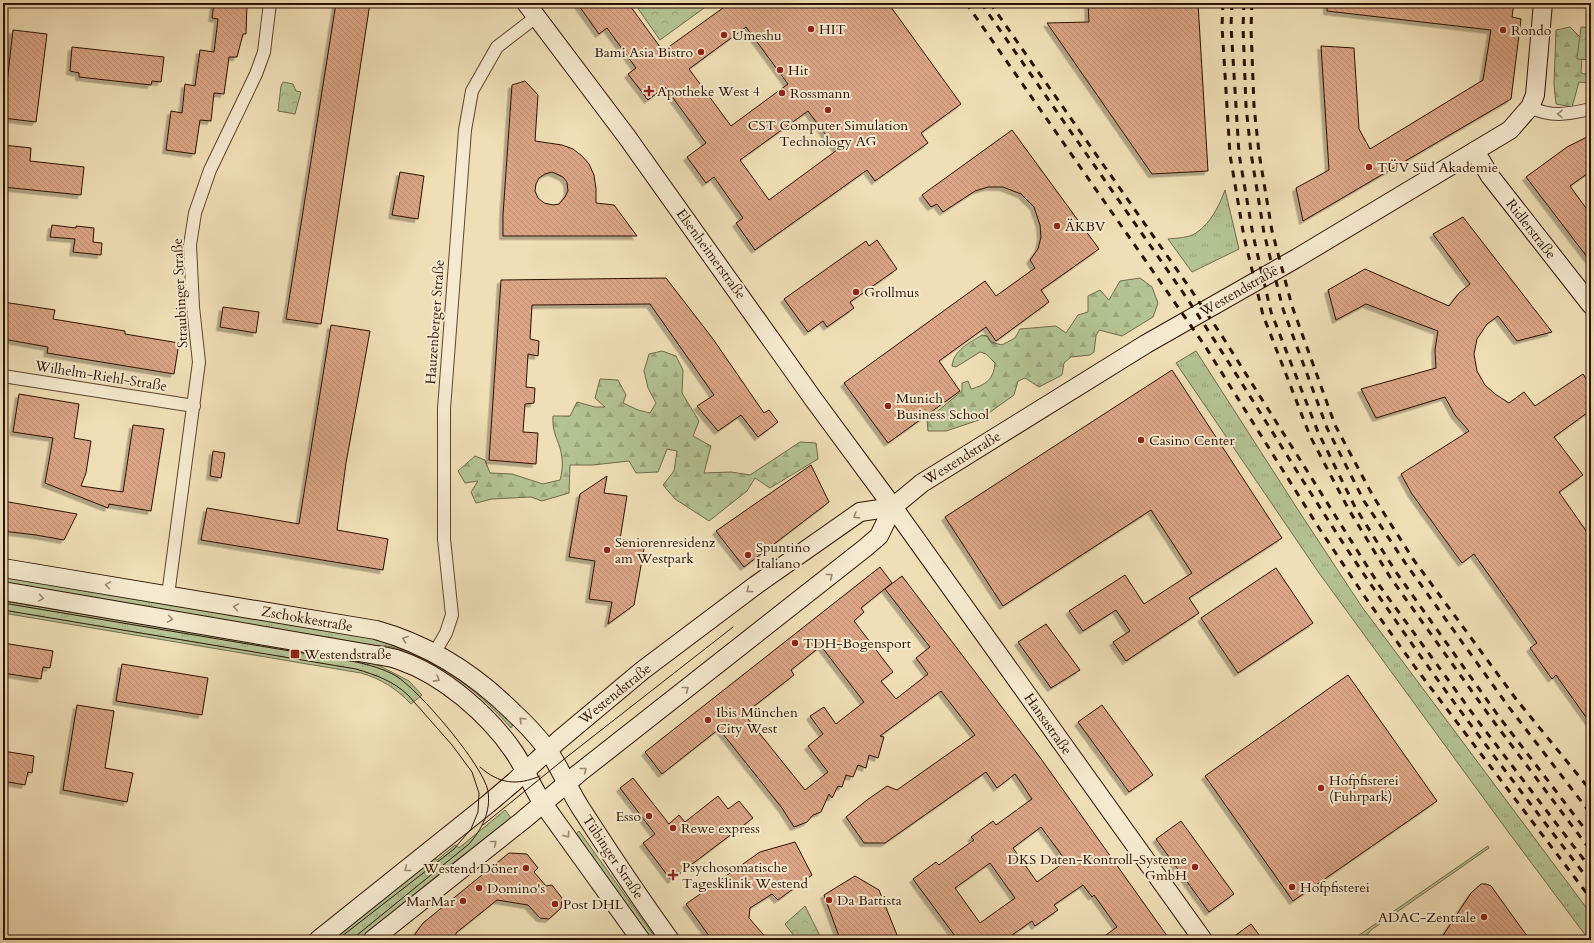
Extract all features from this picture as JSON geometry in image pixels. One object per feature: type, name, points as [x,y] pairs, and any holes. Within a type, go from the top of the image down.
[{"type":"main road","points":[[1530,107],[1535,95],[1543,3]]},
{"type":"main road","name":"Elsenheimerstraße","points":[[531,10],[627,137],[814,400],[893,507]]},
{"type":"main road","name":"Westendstraße","points":[[372,940],[539,796],[865,548],[879,536],[893,507],[922,483],[1146,344],[1297,258],[1510,130],[1530,107]]},
{"type":"main road","name":"Ridlerstraße","points":[[1475,151],[1490,176],[1591,305]]},
{"type":"main road","name":"Westendstraße","points":[[318,940],[488,804],[548,750],[643,670],[719,612],[860,512],[893,507]]},
{"type":"main road","name":"Hansastraße","points":[[893,507],[1203,940]]},
{"type":"main road","name":"Zschokkestraße","points":[[3,568],[376,630],[394,635],[435,652],[462,668],[488,688],[530,729],[548,750],[564,777]]},
{"type":"main road","name":"Zschokkestraße","points":[[3,591],[314,643],[399,660],[444,684],[468,702],[493,726],[514,752],[539,796]]},
{"type":"main road","name":"Tübinger Straße","points":[[564,777],[582,810],[670,940]]},
{"type":"main road","name":"Tübinger Straße","points":[[539,796],[642,940]]},
{"type":"street","name":"Straubinger Straße","points":[[168,595],[199,362],[193,307],[190,245],[195,213],[210,170],[253,80],[261,59],[266,44],[270,3]]},
{"type":"street","name":"Hauzenberger Straße","points":[[435,652],[446,634],[452,615],[444,539],[444,409],[465,130],[472,91],[497,46],[531,10]]},
{"type":"street","points":[[1530,107],[1547,114],[1564,115],[1591,109]]},
{"type":"street","name":"Wilhelm-Riehl-Straße","points":[[3,376],[194,406]]},
{"type":"green space","points":[[642,3],[711,3],[660,40],[637,7]]},
{"type":"green space","points":[[1570,27],[1583,40],[1581,73],[1585,74],[1591,72],[1591,85],[1589,83],[1579,82],[1572,107],[1556,104],[1554,84],[1556,30]]},
{"type":"green space","points":[[1581,27],[1591,28],[1591,60],[1577,59]]},
{"type":"green space","points":[[283,82],[293,84],[296,91],[301,92],[295,114],[278,111],[281,86]]},
{"type":"green space","points":[[1225,190],[1239,249],[1192,272],[1168,239],[1190,236],[1201,229],[1214,214]]},
{"type":"green space","points":[[1140,278],[1152,287],[1158,303],[1153,317],[1122,336],[1099,330],[1096,336],[1094,352],[1090,355],[1071,357],[1064,363],[1062,375],[1039,387],[1025,378],[1018,381],[1014,395],[979,420],[946,431],[928,431],[927,420],[962,391],[962,383],[968,381],[971,389],[981,386],[991,377],[993,373],[995,363],[986,354],[980,352],[956,367],[952,366],[953,360],[959,351],[967,344],[982,335],[987,336],[991,342],[1002,345],[1015,338],[1020,329],[1056,326],[1066,333],[1078,315],[1088,312],[1088,296],[1100,290],[1109,300],[1120,281]]},
{"type":"green space","points":[[662,351],[676,356],[683,370],[682,393],[699,421],[693,436],[711,446],[704,473],[731,472],[750,475],[800,442],[816,443],[818,459],[770,488],[755,478],[747,491],[709,521],[675,499],[663,485],[674,471],[677,451],[667,449],[658,472],[636,473],[629,461],[593,465],[570,465],[569,493],[542,501],[531,497],[492,499],[476,503],[471,492],[478,481],[465,483],[458,471],[475,456],[485,460],[490,473],[512,474],[543,484],[560,480],[562,456],[554,429],[553,416],[570,416],[577,402],[595,407],[605,407],[595,398],[600,379],[618,380],[626,395],[623,403],[638,410],[650,413],[656,403],[648,388],[644,371],[649,354]]},
{"type":"green space","points":[[1196,351],[1362,607],[1591,914],[1591,940],[1589,940],[1509,833],[1319,573],[1176,363]]},
{"type":"green space","points":[[3,576],[364,636],[399,645],[445,667],[495,705],[513,725],[511,728],[478,695],[454,677],[428,661],[387,646],[370,646],[3,585]]},
{"type":"green space","points":[[3,601],[358,659],[380,666],[409,681],[422,695],[411,704],[400,693],[388,685],[361,673],[3,613]]},
{"type":"green space","points":[[505,810],[511,818],[445,869],[359,940],[331,940],[432,858],[437,860],[455,845],[459,848]]},
{"type":"green space","points":[[579,831],[657,940],[651,940],[576,834]]},
{"type":"green space","points":[[1488,846],[1489,848],[1371,930],[1363,940],[1352,940]]},
{"type":"green space","points":[[805,906],[822,940],[797,940],[785,924]]},
{"type":"building","points":[[214,3],[247,3],[246,34],[243,34],[237,57],[229,57],[224,94],[214,93],[211,121],[200,120],[195,154],[166,150],[171,111],[182,113],[185,84],[195,86],[200,50],[214,52],[218,19],[212,18]]},
{"type":"building","points":[[336,3],[370,3],[321,324],[286,319]]},
{"type":"building","points":[[577,3],[628,3],[663,51],[730,3],[888,3],[961,104],[921,133],[928,143],[875,181],[867,170],[755,250],[736,223],[743,218],[714,177],[706,183],[687,157],[706,143],[665,87],[648,100],[628,74],[636,68],[607,28],[599,34]],"holes":[[[746,27],[788,84],[731,126],[689,69]],[[808,111],[837,150],[769,200],[740,160]]]},
{"type":"building","points":[[1088,3],[1198,3],[1208,171],[1152,174],[1047,23],[1089,22]]},
{"type":"building","points":[[1327,3],[1514,3],[1512,17],[1521,19],[1511,99],[1303,221],[1296,188],[1329,170],[1321,46],[1354,48],[1359,129],[1370,149],[1483,80],[1491,30],[1327,11]]},
{"type":"building","points":[[13,30],[47,34],[36,122],[3,118]]},
{"type":"building","points":[[72,47],[164,57],[161,82],[152,81],[151,85],[79,77],[79,73],[70,71]]},
{"type":"building","points":[[525,81],[538,95],[535,141],[562,145],[573,149],[582,156],[589,164],[594,175],[596,203],[614,205],[637,236],[503,236],[503,215],[512,85]],"holes":[[[552,172],[563,177],[567,182],[568,191],[559,204],[553,205],[544,203],[538,198],[535,191],[539,178]]]},
{"type":"building","points":[[1012,130],[1099,249],[1041,290],[1049,302],[996,341],[986,327],[939,361],[960,391],[888,443],[844,383],[985,281],[996,296],[1035,268],[1030,260],[1038,249],[1041,237],[1040,225],[1034,207],[1021,194],[1003,187],[988,187],[975,191],[943,212],[937,204],[931,207],[922,195]]},
{"type":"building","points":[[1591,135],[1591,171],[1570,186],[1591,215],[1591,262],[1526,177],[1567,147]]},
{"type":"building","points":[[3,145],[31,148],[30,161],[84,167],[81,195],[3,187]]},
{"type":"building","points":[[400,172],[424,176],[418,219],[392,215]]},
{"type":"building","points":[[1463,217],[1552,332],[1517,341],[1498,316],[1487,324],[1477,339],[1474,354],[1477,371],[1485,385],[1509,403],[1524,392],[1535,406],[1583,374],[1591,386],[1591,410],[1554,437],[1583,475],[1559,492],[1591,538],[1591,724],[1556,675],[1552,679],[1530,648],[1537,643],[1474,554],[1462,563],[1412,494],[1401,474],[1469,431],[1455,415],[1445,397],[1376,418],[1361,389],[1436,368],[1435,350],[1438,331],[1366,304],[1336,320],[1328,290],[1365,269],[1449,306],[1459,293],[1470,284],[1433,234]]},
{"type":"building","points":[[52,225],[76,228],[76,226],[94,228],[93,242],[102,243],[101,255],[73,252],[75,239],[50,237]]},
{"type":"building","points":[[877,240],[897,269],[850,302],[854,308],[827,327],[823,321],[808,332],[784,299],[866,241],[869,246]]},
{"type":"building","points":[[666,278],[713,339],[764,413],[769,410],[778,422],[758,437],[741,415],[718,431],[697,406],[714,395],[650,304],[532,305],[530,339],[539,341],[538,356],[528,354],[526,387],[535,388],[534,403],[525,404],[523,432],[538,433],[536,464],[489,460],[501,280]]},
{"type":"building","points":[[3,302],[55,310],[53,319],[125,331],[125,334],[179,343],[174,374],[47,353],[48,347],[3,339]]},
{"type":"building","points":[[223,307],[259,312],[256,333],[220,327]]},
{"type":"building","points":[[331,325],[370,331],[346,463],[337,530],[388,539],[383,570],[201,540],[207,508],[299,524]]},
{"type":"building","name":"Casino Center","points":[[1172,370],[1282,538],[1189,598],[1199,613],[1126,661],[1113,642],[1130,631],[1116,610],[1083,631],[1069,611],[1125,575],[1144,604],[1192,573],[1151,510],[1003,606],[945,517]]},
{"type":"building","points":[[19,394],[79,404],[74,438],[91,441],[86,473],[81,486],[123,492],[133,425],[164,429],[151,511],[109,504],[108,508],[45,483],[53,438],[13,432]]},
{"type":"building","points":[[213,451],[225,453],[221,478],[210,476]]},
{"type":"building","points":[[811,465],[829,502],[744,567],[716,531]]},
{"type":"building","name":"Seniorenresidenz am Westpark","points":[[607,476],[604,493],[627,496],[620,539],[645,543],[634,605],[608,624],[612,602],[589,599],[595,561],[569,557],[580,494]]},
{"type":"building","points":[[3,501],[77,514],[64,540],[3,531]]},
{"type":"building","points":[[880,567],[892,583],[861,608],[864,612],[854,621],[893,672],[881,681],[896,699],[928,674],[916,658],[930,647],[885,589],[902,576],[1039,756],[1170,940],[1099,940],[1117,927],[1094,895],[1092,897],[1083,885],[1054,905],[1058,910],[1035,926],[1032,921],[1005,940],[958,940],[913,879],[936,862],[939,865],[974,840],[971,837],[993,821],[996,825],[1032,799],[1015,774],[997,788],[986,772],[885,843],[864,843],[846,817],[887,786],[897,790],[975,735],[941,691],[880,736],[884,737],[878,758],[869,755],[866,768],[858,765],[853,777],[846,775],[842,787],[838,786],[832,798],[829,794],[821,812],[813,815],[807,822],[794,827],[782,808],[719,729],[662,774],[645,752]],"holes":[[[821,646],[864,702],[836,724],[824,707],[810,716],[823,734],[808,746],[828,772],[805,790],[744,714],[794,675],[791,670]],[[1041,827],[1066,861],[1037,882],[1013,848]],[[990,863],[1015,898],[980,923],[955,888]]]},
{"type":"building","points":[[1276,568],[1313,623],[1238,673],[1201,618]]},
{"type":"building","points":[[1046,624],[1080,670],[1051,688],[1018,642]]},
{"type":"building","points":[[3,643],[53,651],[50,668],[43,667],[41,679],[3,673]]},
{"type":"building","points":[[122,664],[208,678],[202,715],[116,701]]},
{"type":"building","name":"Hofpfisterei (Fuhrpark)","points":[[1348,675],[1437,801],[1293,901],[1205,776]]},
{"type":"building","points":[[77,705],[114,711],[105,768],[133,773],[127,802],[63,790]]},
{"type":"building","points":[[1102,705],[1153,775],[1129,792],[1078,722]]},
{"type":"building","points":[[3,751],[34,756],[32,773],[28,772],[25,785],[3,781]]},
{"type":"building","points":[[633,778],[669,824],[679,815],[685,822],[718,796],[728,809],[739,801],[753,818],[671,880],[643,843],[655,834],[620,788]]},
{"type":"building","name":"DKS Daten-Kontroll-Systeme GmbH","points":[[1181,821],[1234,894],[1209,912],[1156,839]]},
{"type":"building","points":[[795,842],[812,875],[778,900],[772,894],[750,908],[749,918],[768,940],[712,940],[686,904],[760,852]]},
{"type":"building","points":[[509,853],[527,854],[538,868],[534,872],[546,886],[552,885],[562,898],[561,908],[549,919],[540,918],[528,905],[497,900],[456,933],[455,940],[411,940],[423,923]]},
{"type":"building","points":[[855,876],[879,890],[899,940],[840,939],[824,895]]},
{"type":"building","name":"ADAC-Zentrale","points":[[1481,884],[1491,886],[1530,940],[1440,940],[1471,893]]},
{"type":"building","points":[[1251,924],[1263,940],[1229,940]]},
{"type":"tram line","points":[[3,603],[356,662],[377,668],[396,676],[419,696],[449,729],[475,764],[484,779],[489,799],[487,813],[482,826],[469,844],[351,940]]},
{"type":"tram line","points":[[3,610],[356,669],[384,679],[408,695],[452,745],[472,772],[479,793],[478,812],[471,829],[454,849],[337,940]]},
{"type":"tram line","points":[[483,825],[568,756],[733,627]]},
{"type":"tram line","points":[[480,767],[494,777],[508,782],[524,781],[540,776]]},
{"type":"railway","points":[[966,3],[1205,346],[1319,528],[1365,597],[1415,667],[1591,899]]},
{"type":"railway","points":[[981,3],[1182,291],[1349,552],[1400,627],[1480,738],[1591,883]]},
{"type":"railway","points":[[990,3],[1222,336],[1379,585],[1481,725],[1591,869]]},
{"type":"railway","points":[[1223,3],[1222,26],[1230,155],[1244,237],[1263,315],[1310,436],[1349,510],[1390,577],[1491,718],[1591,851]]},
{"type":"railway","points":[[1232,3],[1231,26],[1239,154],[1253,235],[1271,312],[1318,432],[1355,507],[1396,572],[1497,714],[1591,837]]},
{"type":"railway","points":[[1244,3],[1243,27],[1246,106],[1251,153],[1264,233],[1283,309],[1327,428],[1364,501],[1406,564],[1508,706],[1591,814]]},
{"type":"railway","points":[[1252,3],[1251,28],[1254,106],[1259,153],[1272,231],[1292,306],[1335,425],[1373,496],[1413,559],[1516,699],[1591,791]]},
{"type":"place","name":"HIT","points":[[811,29]]},
{"type":"place","name":"Rondo","points":[[1503,30]]},
{"type":"place","name":"Umeshu","points":[[724,35]]},
{"type":"place","name":"Bami Asia Bistro","points":[[701,52]]},
{"type":"place","name":"Hit","points":[[780,70]]},
{"type":"place","name":"Apotheke West 4","points":[[649,91]]},
{"type":"place","name":"Rossmann","points":[[782,93]]},
{"type":"place","name":"CST Computer Simulation Technology AG","points":[[828,110]]},
{"type":"place","name":"TÜV Süd Akademie","points":[[1369,167]]},
{"type":"place","name":"ÄKBV","points":[[1057,226]]},
{"type":"place","name":"Grollmus","points":[[856,292]]},
{"type":"place","name":"Munich Business School","points":[[888,406]]},
{"type":"place","name":"Casino Center","points":[[1141,440]]},
{"type":"place","name":"Seniorenresidenz am Westpark","points":[[607,550]]},
{"type":"place","name":"Spuntino Italiano","points":[[748,555]]},
{"type":"place","name":"TDH-Bogensport","points":[[795,643]]},
{"type":"place","name":"Westendstraße","points":[[295,654]]},
{"type":"place","name":"Ibis München City West","points":[[708,720]]},
{"type":"place","name":"Hofpfisterei (Fuhrpark)","points":[[1321,788]]},
{"type":"place","name":"Esso","points":[[649,816]]},
{"type":"place","name":"Rewe express","points":[[673,828]]},
{"type":"place","name":"DKS Daten-Kontroll-Systeme GmbH","points":[[1195,867]]},
{"type":"place","name":"Westend Döner","points":[[526,868]]},
{"type":"place","name":"Psychosomatische Tagesklinik Westend","points":[[673,875]]},
{"type":"place","name":"Hofpfisterei","points":[[1292,887]]},
{"type":"place","name":"Domino's","points":[[479,888]]},
{"type":"place","name":"Da Battista","points":[[829,900]]},
{"type":"place","name":"MarMar","points":[[463,901]]},
{"type":"place","name":"Post DHL","points":[[555,904]]},
{"type":"place","name":"ADAC-Zentrale","points":[[1484,917]]}]
